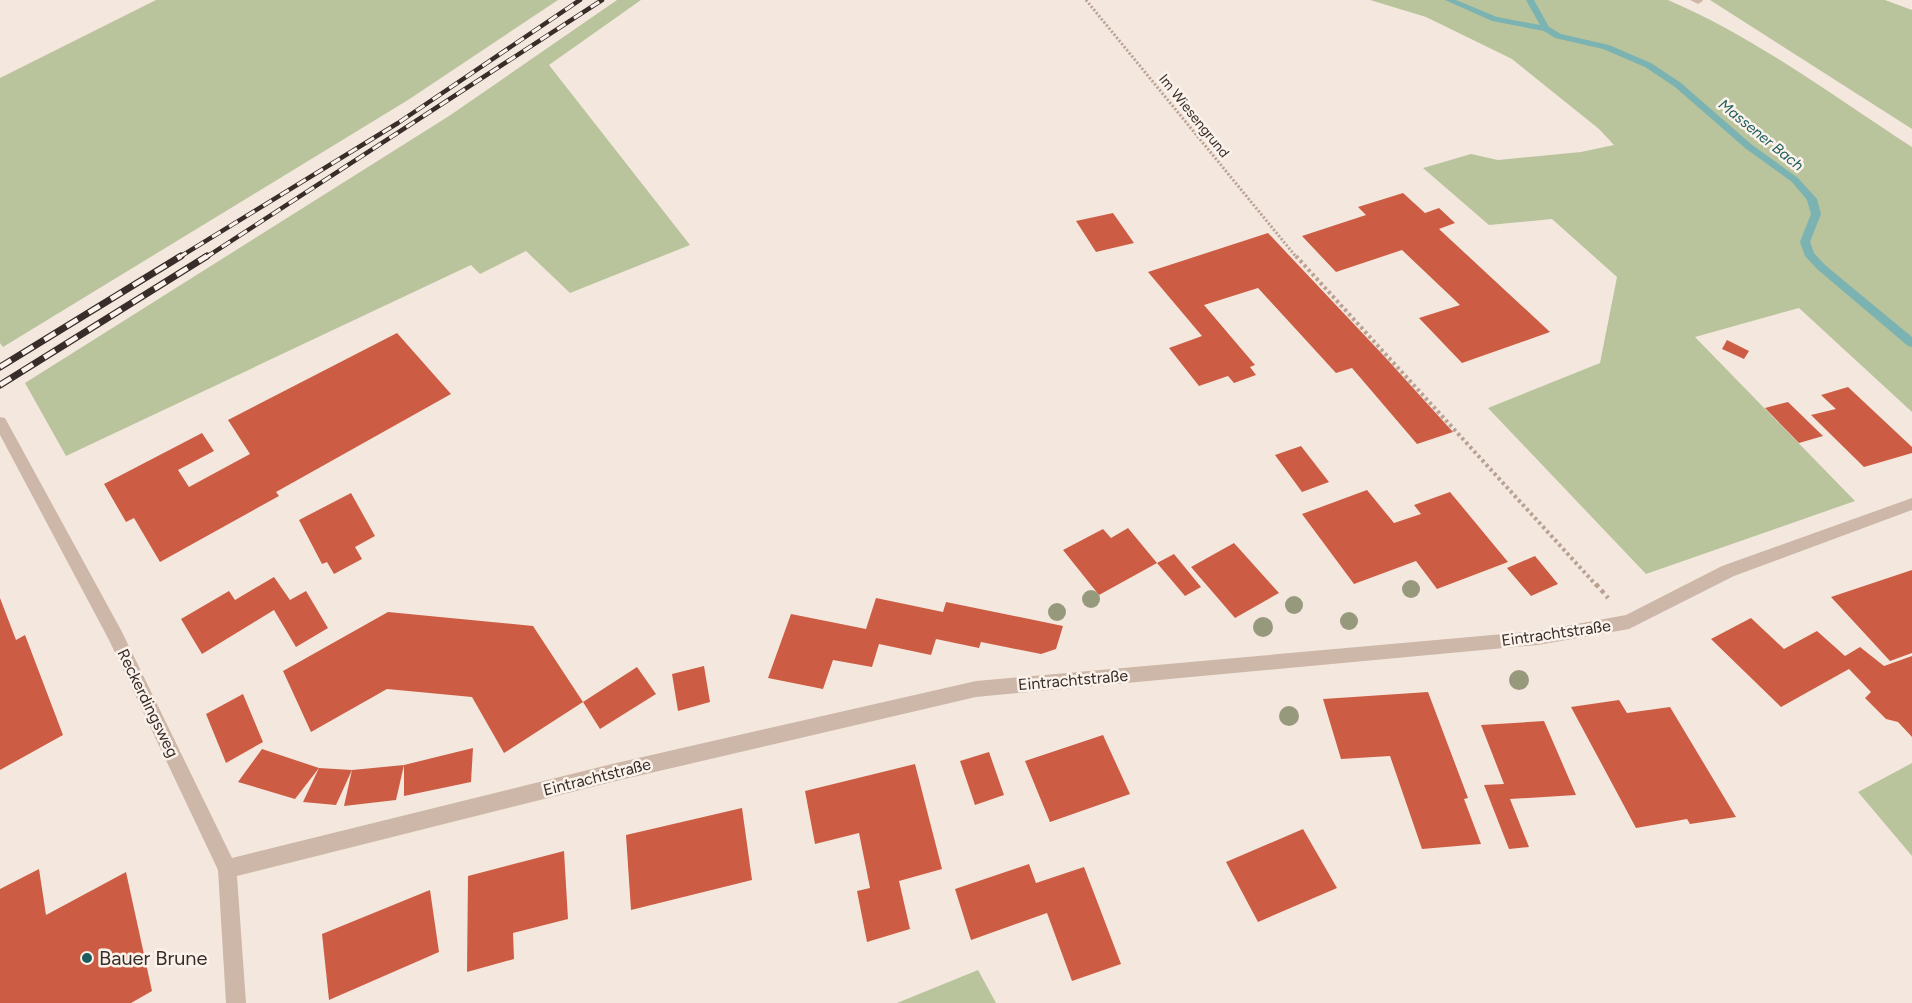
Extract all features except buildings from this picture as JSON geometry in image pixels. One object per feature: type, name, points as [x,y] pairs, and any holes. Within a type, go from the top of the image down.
[{"type":"street","name":"Reckerdingsweg","points":[[0,422],[115,635],[227,869],[236,1003]]},
{"type":"street","name":"Eintrachtstraße","points":[[227,869],[612,773],[976,689],[1538,638],[1629,622],[1728,571],[1912,504]]},
{"type":"path","name":"Im Wiesengrund","points":[[1086,0],[1286,246],[1516,494],[1629,622]]},
{"type":"green space","points":[[156,0],[558,0],[408,100],[3,347],[0,343],[0,78]]},
{"type":"green space","points":[[617,0],[641,0],[549,65],[690,245],[570,293],[526,251],[480,274],[471,265],[66,456],[25,383],[449,116]]},
{"type":"green space","points":[[1370,0],[1668,0],[1763,49],[1912,147],[1912,412],[1799,308],[1695,337],[1855,501],[1646,574],[1488,408],[1600,363],[1617,277],[1552,219],[1489,225],[1423,168],[1471,154],[1498,160],[1581,152],[1614,145],[1599,129],[1512,59],[1426,17]]},
{"type":"green space","points":[[1710,0],[1885,0],[1912,10],[1912,129]]},
{"type":"green space","points":[[1912,763],[1912,856],[1858,792]]},
{"type":"green space","points":[[978,970],[996,1003],[897,1003]]},
{"type":"waterway","points":[[1449,0],[1495,19],[1546,29]]},
{"type":"waterway","name":"Massener Bach","points":[[1530,0],[1546,29]]},
{"type":"waterway","name":"Massener Bach","points":[[1546,29],[1558,36],[1606,47],[1648,65],[1678,85],[1748,146],[1795,180],[1812,199],[1816,214],[1805,242],[1809,254],[1821,267],[1912,343]]},
{"type":"railway","points":[[178,258],[398,123],[580,0]]},
{"type":"railway","points":[[205,258],[602,0]]},
{"type":"railway","points":[[0,367],[181,256]]},
{"type":"railway","points":[[0,385],[207,256]]},
{"type":"place","name":"Bauer Brune","points":[[87,958]]}]
